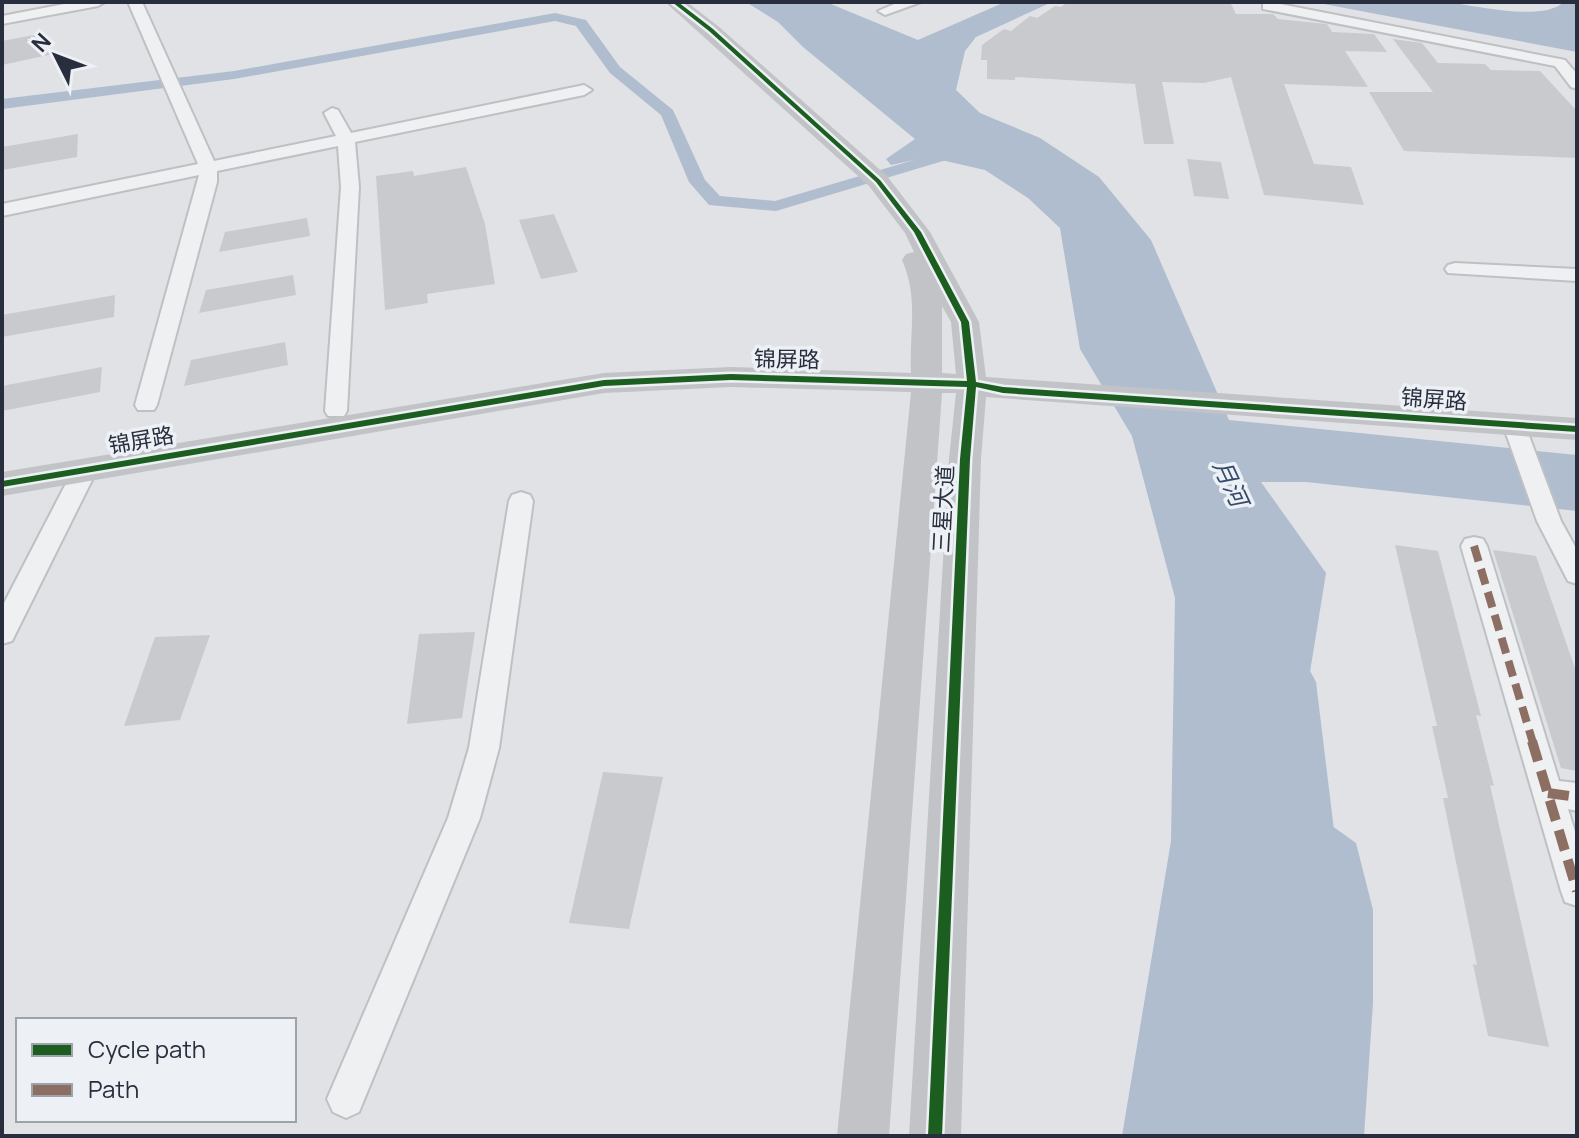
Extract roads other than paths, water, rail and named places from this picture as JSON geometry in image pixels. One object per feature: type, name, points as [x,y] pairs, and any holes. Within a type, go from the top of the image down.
[{"type":"street","points":[[2,20],[98,2]]},
{"type":"street","points":[[135,2],[208,167],[208,182],[146,405]]},
{"type":"street","name":"三星大道","points":[[660,2],[867,180],[924,275],[930,318],[863,1136]]},
{"type":"street","name":"三星大道","points":[[675,2],[711,30],[917,232],[965,322],[972,376],[965,459],[935,1136]]},
{"type":"street","points":[[885,11],[914,2]]},
{"type":"street","points":[[1268,6],[1530,55],[1560,63],[1577,84]]},
{"type":"street","points":[[2,210],[584,90]]},
{"type":"street","points":[[332,113],[346,139],[350,187],[336,411]]},
{"type":"street","points":[[1455,269],[1577,275]]},
{"type":"street","name":"锦屏路","points":[[2,466],[603,367],[732,362],[972,376],[1003,390],[1097,388],[1246,398],[1577,407]]},
{"type":"street","name":"锦屏路","points":[[2,484],[604,383],[731,377],[926,374]]},
{"type":"street","name":"锦屏路","points":[[1246,398],[1520,436],[1577,429]]},
{"type":"street","points":[[1520,436],[1549,521],[1577,574]]},
{"type":"street","points":[[2,633],[85,470]]},
{"type":"street","points":[[346,1099],[468,804],[484,748],[521,501]]},
{"type":"street","points":[[1474,546],[1562,795],[1577,891]]},
{"type":"water","points":[[746,2],[826,2],[918,40],[1005,2],[1052,2],[976,37],[965,51],[956,90],[980,113],[1040,138],[1099,177],[1151,240],[1229,420],[1577,455],[1577,511],[1306,482],[1261,482],[1326,573],[1290,796],[1356,843],[1373,910],[1373,1003],[1364,1136],[1122,1136],[1171,841],[1175,598],[1132,436],[1080,349],[1060,228],[1028,198],[985,170],[928,157],[891,165],[886,159],[915,139],[803,47],[778,22]]},
{"type":"water","points":[[1313,2],[1443,2],[1523,12],[1577,2],[1577,52]]},
{"type":"waterway","points":[[2,104],[234,75],[555,17],[581,23],[615,70],[668,113],[697,182],[715,201],[776,206],[941,157],[965,153]]},
{"type":"waterway","name":"月河","points":[[1293,682],[1312,863]]}]
